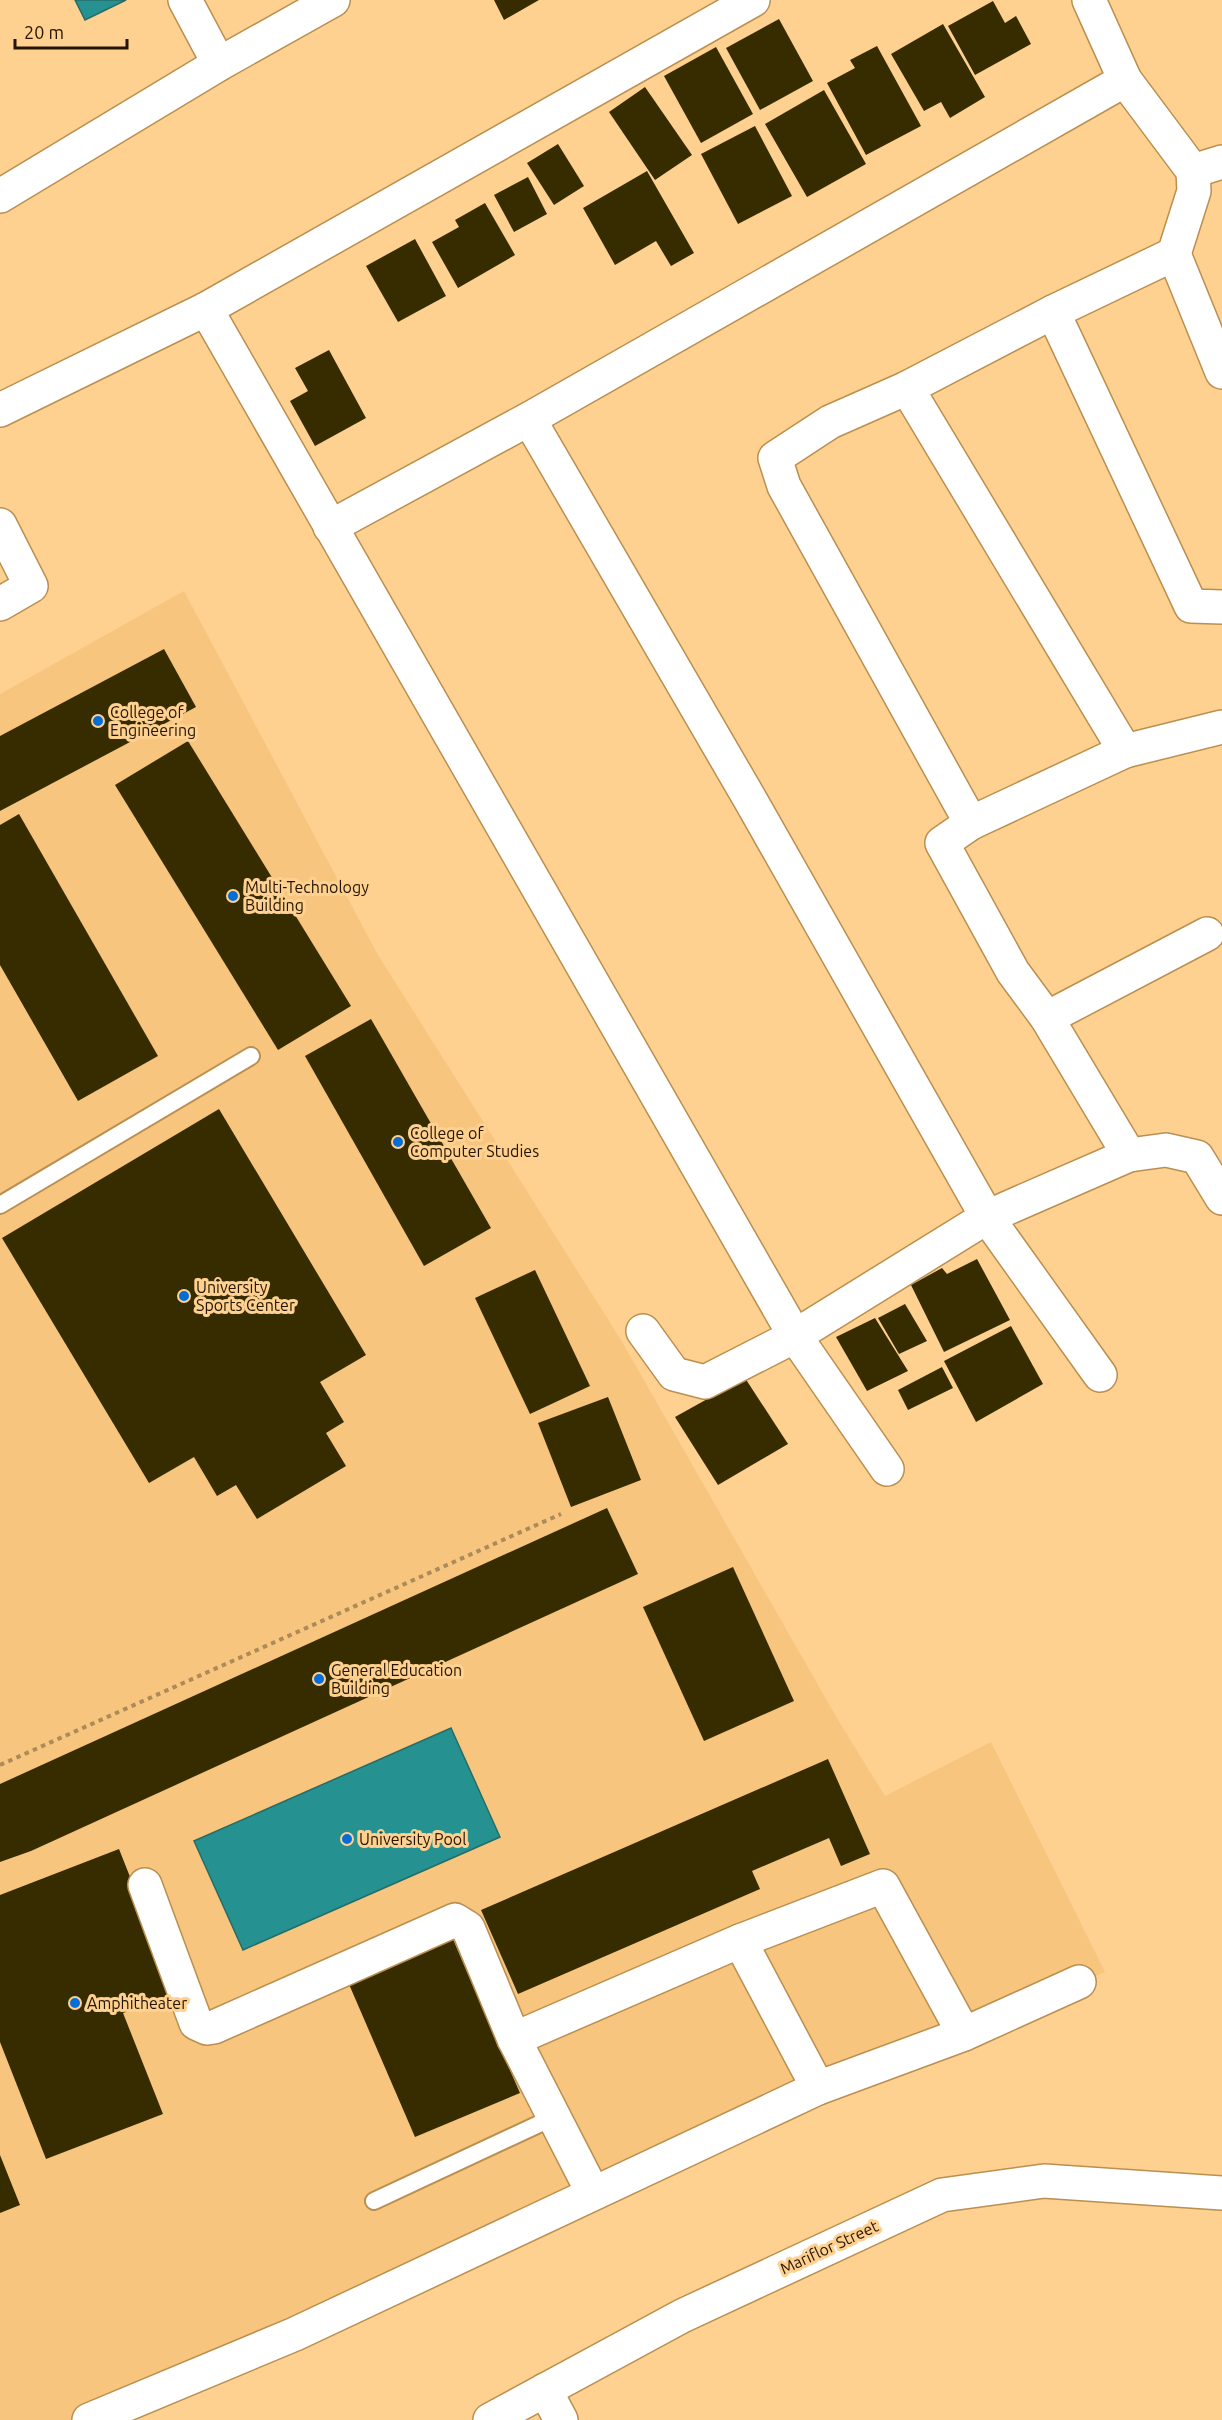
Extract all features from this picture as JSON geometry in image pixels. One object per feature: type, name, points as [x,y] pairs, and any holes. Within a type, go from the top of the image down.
[{"type":"street","points":[[185,0],[219,64]]},
{"type":"street","points":[[0,196],[219,64],[333,0]]},
{"type":"street","points":[[0,410],[206,309],[753,0]]},
{"type":"street","points":[[1089,0],[1125,80],[1207,166],[1194,191],[1174,254],[1222,372]]},
{"type":"street","points":[[330,526],[529,418],[1125,80]]},
{"type":"street","points":[[971,823],[784,486],[775,458],[830,422],[907,388],[1053,312],[1174,254]]},
{"type":"street","points":[[206,309],[795,1336],[887,1468]]},
{"type":"street","points":[[1053,312],[1191,606],[1222,607]]},
{"type":"street","points":[[907,388],[1125,751]]},
{"type":"street","points":[[529,418],[751,801],[987,1217],[1100,1376]]},
{"type":"street","points":[[0,525],[31,586],[0,604]]},
{"type":"street","points":[[1129,1155],[1047,1018],[1013,972],[942,843],[971,823],[1125,751],[1222,727]]},
{"type":"street","points":[[1047,1018],[1217,939]]},
{"type":"street","points":[[643,1331],[674,1374],[705,1382],[795,1336],[987,1217],[1129,1155],[1166,1150],[1197,1157],[1222,1198]]},
{"type":"street","points":[[145,1885],[196,2023],[207,2028],[214,2027],[455,1920],[468,1928],[514,2039],[593,2193]]},
{"type":"street","points":[[514,2039],[740,1941],[883,1886],[964,2034]]},
{"type":"street","points":[[740,1941],[818,2088]]},
{"type":"street","points":[[89,2420],[296,2334],[818,2088],[964,2034],[1079,1982]]},
{"type":"street","name":"Mariflor Street","points":[[490,2420],[682,2316],[942,2194],[1044,2181],[1209,2192]]},
{"type":"street","points":[[545,2390],[561,2420]]},
{"type":"lane","points":[[0,1204],[251,1056]]},
{"type":"lane","points":[[374,2201],[554,2117]]},
{"type":"path","points":[[0,1765],[561,1514]]},
{"type":"shaded area","points":[[184,591],[378,955],[621,1340],[838,1720],[885,1796],[991,1742],[1105,1972],[711,2149],[130,2420],[0,2420],[0,694]]},
{"type":"water","points":[[75,0],[126,0],[85,20]]},
{"type":"water","name":"University Pool","points":[[451,1728],[500,1837],[243,1950],[194,1841]]},
{"type":"building","points":[[494,0],[539,0],[504,20]]},
{"type":"building","points":[[993,1],[1005,23],[1016,16],[1031,44],[975,75],[948,26]]},
{"type":"building","points":[[779,19],[813,81],[760,110],[726,48]]},
{"type":"building","points":[[943,24],[985,97],[950,118],[941,102],[924,111],[891,54]]},
{"type":"building","points":[[877,46],[921,126],[866,155],[827,83],[855,68],[850,60]]},
{"type":"building","points":[[716,47],[753,114],[701,143],[664,76]]},
{"type":"building","points":[[645,87],[692,155],[655,180],[609,112]]},
{"type":"building","points":[[824,90],[866,164],[807,197],[765,124]]},
{"type":"building","points":[[755,126],[792,196],[738,224],[701,154]]},
{"type":"building","points":[[558,144],[584,186],[554,205],[527,163]]},
{"type":"building","points":[[647,171],[694,253],[671,266],[656,241],[615,265],[583,208]]},
{"type":"building","points":[[528,177],[547,214],[514,232],[494,195]]},
{"type":"building","points":[[485,203],[515,255],[458,288],[432,242],[459,227],[455,220]]},
{"type":"building","points":[[415,239],[446,296],[398,322],[366,266]]},
{"type":"building","points":[[329,350],[366,418],[315,446],[290,401],[308,391],[295,368]]},
{"type":"building","name":"College of Engineering","points":[[164,649],[196,707],[0,811],[0,736]]},
{"type":"building","name":"Multi-Technology Building","points":[[188,741],[351,1006],[278,1050],[115,785]]},
{"type":"building","points":[[19,814],[158,1056],[78,1101],[0,965],[0,825]]},
{"type":"building","name":"College of Computer Studies","points":[[371,1019],[491,1228],[424,1266],[305,1056]]},
{"type":"building","name":"University Sports Center","points":[[219,1109],[366,1355],[320,1382],[344,1422],[326,1433],[346,1466],[257,1519],[236,1485],[217,1496],[194,1457],[149,1483],[2,1238]]},
{"type":"building","points":[[977,1259],[1010,1320],[944,1352],[911,1285],[942,1268],[947,1274]]},
{"type":"building","points":[[535,1270],[590,1386],[530,1414],[475,1298]]},
{"type":"building","points":[[905,1304],[927,1341],[899,1354],[878,1318]]},
{"type":"building","points":[[875,1318],[908,1371],[867,1391],[836,1337]]},
{"type":"building","points":[[1011,1326],[1043,1384],[976,1422],[944,1361]]},
{"type":"building","points":[[942,1367],[953,1388],[908,1410],[898,1390]]},
{"type":"building","points":[[745,1378],[788,1444],[718,1485],[675,1417]]},
{"type":"building","points":[[608,1397],[641,1480],[571,1507],[538,1423]]},
{"type":"building","name":"General Education Building","points":[[607,1508],[638,1574],[31,1851],[0,1862],[0,1784]]},
{"type":"building","points":[[733,1567],[794,1701],[704,1741],[643,1607]]},
{"type":"building","points":[[828,1759],[870,1854],[841,1866],[829,1838],[752,1871],[760,1889],[518,1994],[481,1910]]},
{"type":"building","name":"Amphitheater","points":[[119,1849],[176,1993],[123,2013],[163,2114],[46,2159],[0,2042],[0,1895]]},
{"type":"building","points":[[449,1930],[520,2093],[415,2137],[345,1975]]},
{"type":"building","points":[[0,2155],[20,2205],[0,2213]]},
{"type":"place","name":"College of Engineering","points":[[98,721]]},
{"type":"place","name":"Multi-Technology Building","points":[[233,896]]},
{"type":"place","name":"College of Computer Studies","points":[[398,1142]]},
{"type":"place","name":"University Sports Center","points":[[184,1296]]},
{"type":"place","name":"General Education Building","points":[[319,1679]]},
{"type":"place","name":"University Pool","points":[[347,1839]]},
{"type":"place","name":"Amphitheater","points":[[75,2003]]}]
